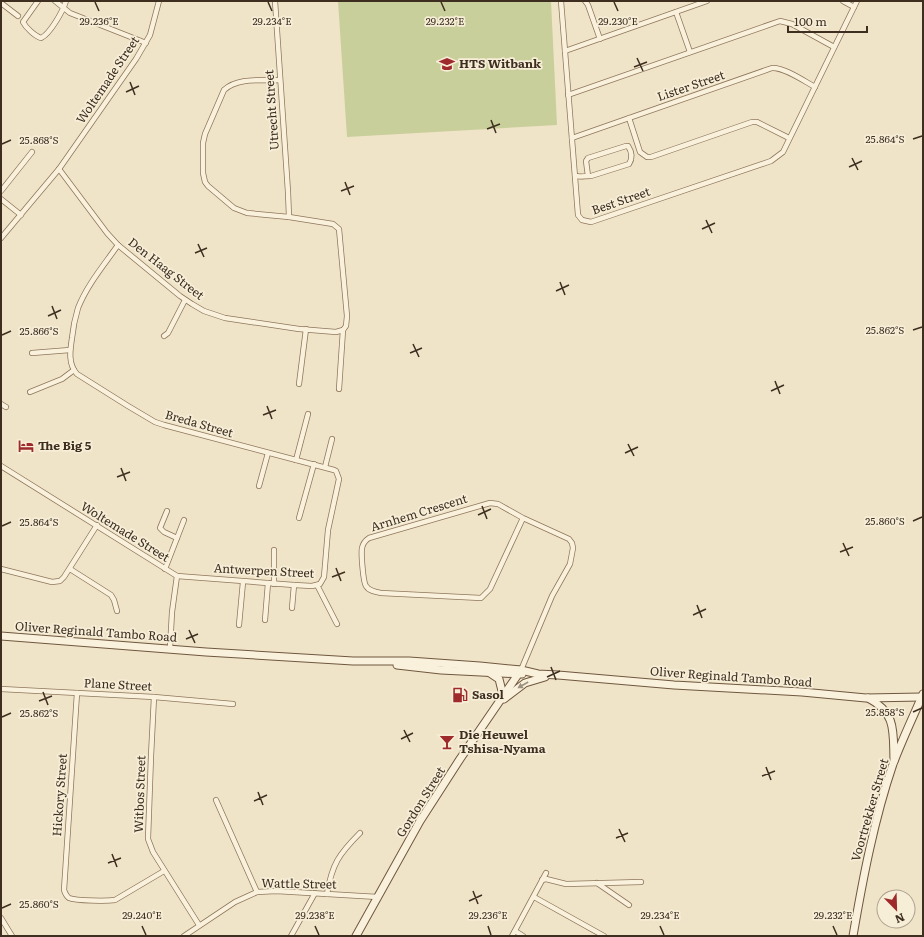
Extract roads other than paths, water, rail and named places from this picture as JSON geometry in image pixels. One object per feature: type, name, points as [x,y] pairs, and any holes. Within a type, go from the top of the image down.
[{"type":"main road","name":"Oliver Reginald Tambo Road","points":[[1,636],[206,652],[379,662],[408,662],[558,676],[674,685],[802,692],[866,698],[922,695]]},
{"type":"main road","name":"Oliver Reginald Tambo Road","points":[[379,662],[408,667],[490,673],[520,672]]},
{"type":"main road","name":"Gordon Street","points":[[356,936],[420,821],[495,707],[520,672]]},
{"type":"main road","points":[[490,673],[497,677],[500,681],[504,696]]},
{"type":"main road","points":[[495,707],[524,683],[537,678],[558,676]]},
{"type":"main road","name":"Voortrekker Street","points":[[853,936],[862,880],[884,794],[894,763],[922,695]]},
{"type":"main road","points":[[866,698],[877,703],[884,709],[890,719],[893,736],[894,763]]},
{"type":"street","points":[[38,1],[23,22],[25,26],[39,38],[46,34],[64,8],[66,1]]},
{"type":"street","points":[[54,1],[74,15],[146,43]]},
{"type":"street","name":"Woltemade Street","points":[[1,238],[59,169],[146,43],[159,1]]},
{"type":"street","name":"Utrecht Street","points":[[275,1],[289,217]]},
{"type":"street","name":"Best Street","points":[[561,1],[578,215],[585,222],[591,222],[771,160],[782,152],[789,138]]},
{"type":"street","points":[[586,1],[600,39]]},
{"type":"street","points":[[565,51],[707,1]]},
{"type":"street","points":[[843,1],[854,7]]},
{"type":"street","points":[[629,118],[640,152],[647,157],[651,157],[752,122],[757,122],[789,138],[857,1]]},
{"type":"street","points":[[1,3],[18,16]]},
{"type":"street","points":[[676,12],[690,52]]},
{"type":"street","points":[[568,95],[780,21],[792,24],[834,47]]},
{"type":"street","name":"Lister Street","points":[[572,138],[772,68],[780,69],[815,87]]},
{"type":"street","points":[[280,80],[236,83],[228,86],[224,90],[204,134],[203,173],[205,182],[208,186],[234,208],[247,213],[289,217],[333,224],[340,229],[347,316],[346,326],[342,330],[339,389]]},
{"type":"street","points":[[575,176],[588,176],[629,164],[632,161],[632,157],[628,146],[588,158],[586,161],[588,176]]},
{"type":"street","points":[[1,191],[32,152]]},
{"type":"street","name":"Den Haag Street","points":[[59,169],[107,233],[118,245],[185,300],[204,311],[225,318],[306,329],[336,332],[342,330]]},
{"type":"street","points":[[1,199],[21,215]]},
{"type":"street","points":[[30,392],[62,379],[74,370],[71,363],[70,350],[75,319],[79,307],[90,286],[118,245]]},
{"type":"street","points":[[164,336],[168,333],[185,300]]},
{"type":"street","points":[[299,384],[306,329]]},
{"type":"street","points":[[32,352],[70,350]]},
{"type":"street","name":"Breda Street","points":[[74,370],[84,379],[155,422],[336,471],[339,479],[328,530]]},
{"type":"street","points":[[1,404],[6,407]]},
{"type":"street","points":[[296,460],[308,414]]},
{"type":"street","points":[[325,467],[332,439]]},
{"type":"street","points":[[259,486],[268,453]]},
{"type":"street","points":[[299,518],[314,464]]},
{"type":"street","name":"Woltemade Street","points":[[1,466],[177,576],[172,610],[170,648]]},
{"type":"street","name":"Arnhem Crescent","points":[[523,518],[490,589],[484,596],[477,599],[380,593],[366,587],[362,547],[366,540],[490,503],[498,504],[523,518],[562,535],[572,543]]},
{"type":"street","points":[[167,511],[160,528],[164,532],[177,538]]},
{"type":"street","points":[[165,569],[184,520]]},
{"type":"street","points":[[1,569],[56,582],[62,580],[97,525]]},
{"type":"street","name":"Antwerpen Street","points":[[177,576],[274,584],[317,585],[320,584],[324,577],[328,530]]},
{"type":"street","name":"Gordon Street","points":[[520,672],[552,596],[570,564],[573,548],[572,543]]},
{"type":"street","points":[[274,550],[274,584]]},
{"type":"street","points":[[70,569],[111,595],[117,611]]},
{"type":"street","points":[[239,625],[243,582]]},
{"type":"street","points":[[265,620],[268,583]]},
{"type":"street","points":[[292,608],[294,585]]},
{"type":"street","points":[[317,585],[337,624]]},
{"type":"street","name":"Plane Street","points":[[1,691],[154,697],[233,704]]},
{"type":"street","name":"Hickory Street","points":[[77,693],[64,890],[65,894],[68,897],[108,901],[115,900],[164,871]]},
{"type":"street","name":"Witbos Street","points":[[154,697],[148,839],[153,852],[164,871],[199,925]]},
{"type":"street","points":[[216,800],[257,892]]},
{"type":"street","points":[[327,894],[330,876],[334,866],[344,849],[360,833]]},
{"type":"street","points":[[523,936],[514,934],[546,873]]},
{"type":"street","points":[[542,880],[546,879],[566,884],[641,882]]},
{"type":"street","points":[[597,883],[629,905]]},
{"type":"street","name":"Wattle Street","points":[[184,936],[235,902],[257,892],[276,891],[378,897]]},
{"type":"street","points":[[291,936],[314,893]]},
{"type":"street","points":[[534,897],[604,936]]},
{"type":"street","points":[[1,918],[12,936]]},
{"type":"place","name":"HTS Witbank","points":[[447,64]]},
{"type":"place","name":"The Big 5","points":[[26,446]]},
{"type":"place","name":"Sasol","points":[[460,695]]},
{"type":"place","name":"Die Heuwel Tshisa-Nyama","points":[[447,742]]}]
